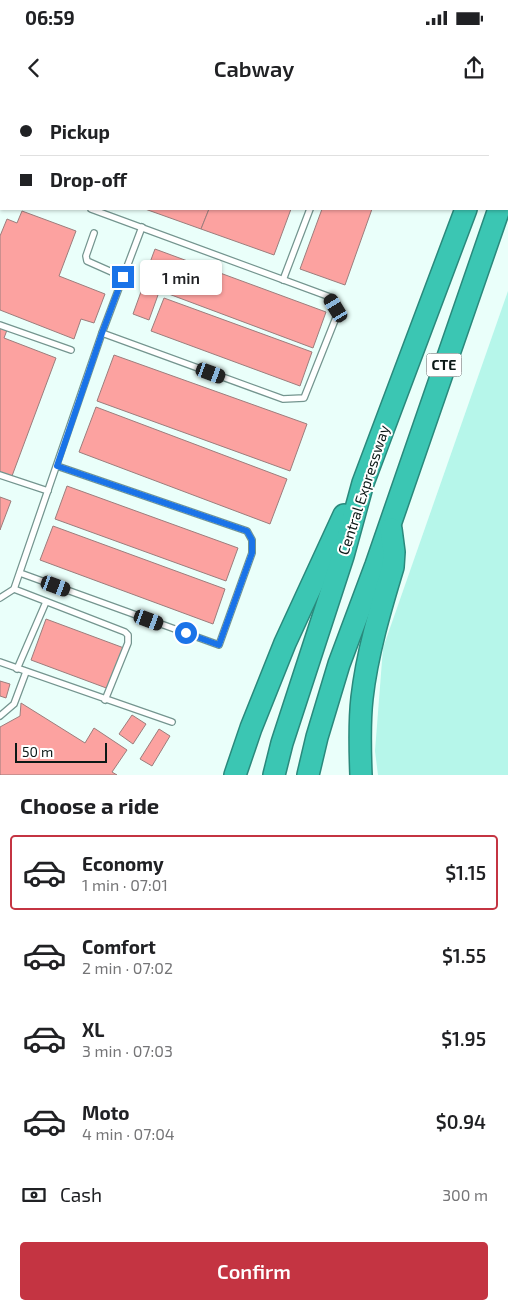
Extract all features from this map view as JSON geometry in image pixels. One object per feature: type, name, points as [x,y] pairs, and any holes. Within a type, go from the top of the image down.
[{"type":"highway","name":"Central Expressway","points":[[274,775],[282,743],[343,556],[363,483],[466,210]]},
{"type":"highway","name":"CTE","points":[[308,775],[339,664],[499,210]]},
{"type":"highway","points":[[235,775],[251,728],[286,643],[340,524],[363,483]]},
{"type":"highway","points":[[361,775],[361,700],[366,666],[393,567],[394,552],[390,522]]},
{"type":"lane","points":[[94,210],[330,297],[336,308],[337,315],[304,398],[283,399],[102,333]]},
{"type":"lane","points":[[283,280],[310,210]]},
{"type":"lane","points":[[0,598],[14,589],[102,333],[142,228]]},
{"type":"lane","points":[[94,233],[86,256],[87,261],[123,277]]},
{"type":"lane","points":[[0,325],[71,350]]},
{"type":"lane","points":[[20,573],[219,645],[252,553],[252,540],[247,531],[57,466]]},
{"type":"lane","points":[[0,475],[48,491]]},
{"type":"lane","points":[[14,589],[125,632],[128,635],[128,643],[105,700]]},
{"type":"lane","points":[[17,669],[46,602]]},
{"type":"lane","points":[[0,662],[172,722]]},
{"type":"lane","points":[[0,716],[14,704],[26,672]]},
{"type":"green space","points":[[508,291],[508,775],[378,775],[375,751],[383,648]]},
{"type":"building","points":[[148,210],[209,210],[201,229]]},
{"type":"building","points":[[209,210],[291,210],[274,255],[201,229]]},
{"type":"building","points":[[322,210],[372,210],[345,285],[300,269]]},
{"type":"building","points":[[22,211],[76,231],[59,276],[105,294],[94,323],[81,319],[74,339],[0,310],[0,236],[7,219],[17,223]]},
{"type":"building","points":[[155,249],[326,312],[313,348],[142,284]]},
{"type":"building","points":[[142,289],[158,295],[149,320],[133,314]]},
{"type":"building","points":[[164,298],[312,352],[300,386],[151,331]]},
{"type":"building","points":[[0,328],[7,330],[4,338],[56,358],[12,476],[0,472]]},
{"type":"building","points":[[114,355],[307,424],[290,471],[97,401]]},
{"type":"building","points":[[96,407],[287,479],[270,524],[79,452]]},
{"type":"building","points":[[67,486],[238,548],[226,581],[55,519]]},
{"type":"building","points":[[0,497],[11,501],[0,530]]},
{"type":"building","points":[[53,526],[225,589],[213,624],[40,560]]},
{"type":"building","points":[[46,619],[124,648],[109,689],[31,660]]},
{"type":"building","points":[[0,681],[10,684],[6,698],[0,696]]},
{"type":"building","points":[[21,703],[85,743],[94,728],[127,750],[112,772],[117,775],[0,775],[0,727],[20,716]]},
{"type":"building","points":[[132,715],[146,724],[133,744],[119,734]]},
{"type":"building","points":[[159,729],[170,736],[152,766],[140,759]]},
{"type":"route","points":[[123,277],[57,466],[247,531],[252,540],[252,553],[219,645],[186,633]]}]
